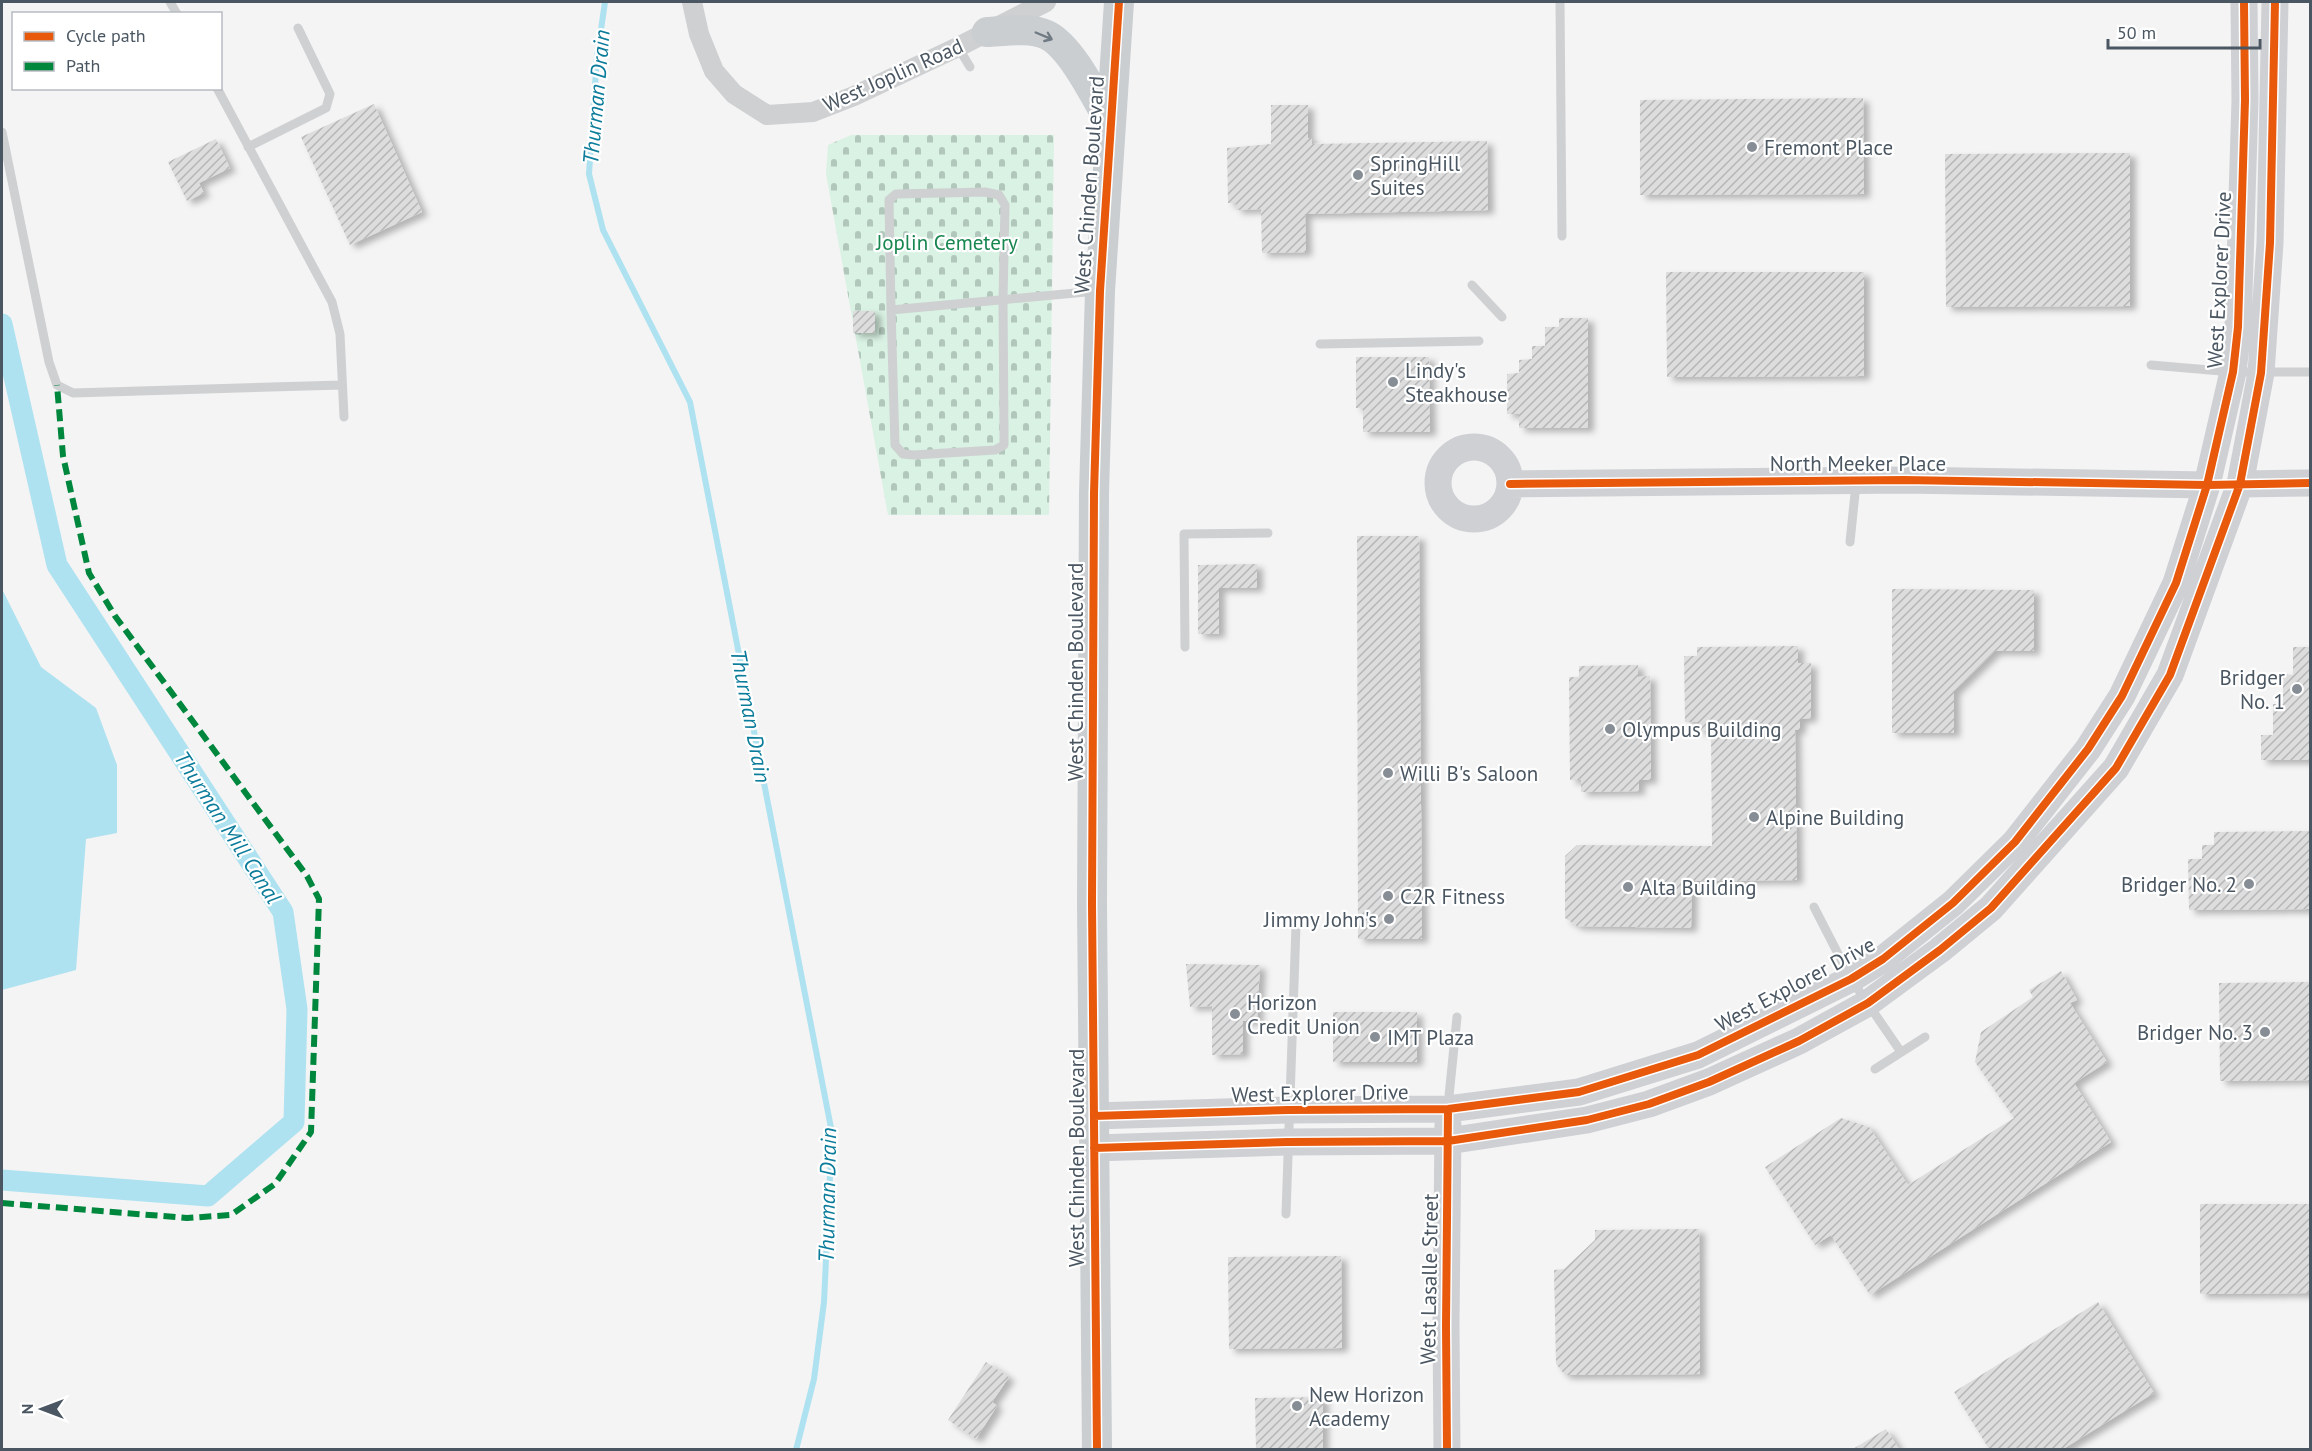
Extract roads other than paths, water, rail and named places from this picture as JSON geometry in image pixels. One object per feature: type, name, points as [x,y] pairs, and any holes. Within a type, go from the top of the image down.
[{"type":"main road","name":"West Chinden Boulevard","points":[[1097,1449],[1092,692],[1096,388],[1119,2]]},
{"type":"main road","points":[[987,32],[1025,30],[1047,35],[1068,52],[1111,124]]},
{"type":"street","name":"West Joplin Road","points":[[692,2],[699,34],[714,71],[734,94],[767,115],[813,112],[854,96],[1046,2]]},
{"type":"street","name":"West Explorer Drive","points":[[1094,1116],[1288,1110],[1448,1109],[1579,1092],[1698,1055],[1851,979],[1883,959],[1961,895],[2015,842],[2088,749],[2122,696],[2170,598],[2207,485],[2233,372],[2238,327],[2245,100],[2244,2]]},
{"type":"street","points":[[1094,1148],[1287,1142],[1448,1141],[1587,1120],[1649,1104],[1709,1082],[1799,1041],[1868,1003],[1940,950],[1991,908],[2116,768],[2170,675],[2240,484],[2262,373],[2270,243],[2275,2]]},
{"type":"street","name":"North Meeker Place","points":[[1510,484],[1856,480],[2207,485]]},
{"type":"street","points":[[2207,485],[2310,483]]},
{"type":"street","name":"West Lasalle Street","points":[[1447,1449],[1448,1109]]},
{"type":"lane","points":[[1560,2],[1562,236]]},
{"type":"lane","points":[[248,147],[326,108],[330,94],[298,28]]},
{"type":"lane","points":[[958,47],[970,67]]},
{"type":"lane","points":[[218,90],[332,302],[340,334],[344,417]]},
{"type":"lane","points":[[2,132],[49,362],[57,385],[73,393],[342,385]]},
{"type":"lane","points":[[985,192],[999,195],[1005,205],[1004,445],[995,450],[903,454],[896,445],[891,310],[889,200],[896,194],[985,192]]},
{"type":"lane","points":[[1472,285],[1502,317]]},
{"type":"lane","points":[[891,310],[1100,291]]},
{"type":"lane","points":[[1320,344],[1479,341]]},
{"type":"lane","points":[[2151,365],[2233,372],[2310,372]]},
{"type":"lane","points":[[1850,542],[1856,480]]},
{"type":"lane","points":[[1185,647],[1184,534],[1268,533]]},
{"type":"lane","points":[[1814,907],[1851,979],[1901,1052]]},
{"type":"lane","points":[[1286,1215],[1296,926]]},
{"type":"lane","points":[[1448,1109],[1457,1017]]},
{"type":"lane","points":[[1875,1069],[1925,1037]]},
{"type":"water","points":[[2,589],[41,667],[96,708],[117,765],[117,833],[86,839],[76,970],[2,990]]},
{"type":"waterway","name":"Thurman Drain","points":[[605,2],[597,57],[589,174],[603,230],[690,402],[832,1133],[824,1302],[814,1379],[796,1450]]},
{"type":"waterway","name":"Thurman Mill Canal","points":[[2,324],[57,565],[283,912],[297,1009],[294,1122],[208,1196],[2,1180]]},
{"type":"place","name":"Fremont Place","points":[[1752,147]]},
{"type":"place","name":"SpringHill Suites","points":[[1358,175]]},
{"type":"place","name":"Lindy's Steakhouse","points":[[1393,382]]},
{"type":"place","name":"Bridger No. 1","points":[[2297,689]]},
{"type":"place","name":"Olympus Building","points":[[1610,729]]},
{"type":"place","name":"Willi B's Saloon","points":[[1388,773]]},
{"type":"place","name":"Alpine Building","points":[[1754,817]]},
{"type":"place","name":"Bridger No. 2","points":[[2249,884]]},
{"type":"place","name":"Alta Building","points":[[1628,887]]},
{"type":"place","name":"C2R Fitness","points":[[1388,896]]},
{"type":"place","name":"Jimmy John's","points":[[1389,919]]},
{"type":"place","name":"Horizon Credit Union","points":[[1235,1014]]},
{"type":"place","name":"Bridger No. 3","points":[[2265,1032]]},
{"type":"place","name":"IMT Plaza","points":[[1375,1037]]},
{"type":"place","name":"New Horizon Academy","points":[[1297,1406]]},
{"type":"park label","name":"Joplin Cemetery","points":[[947,242]]}]
